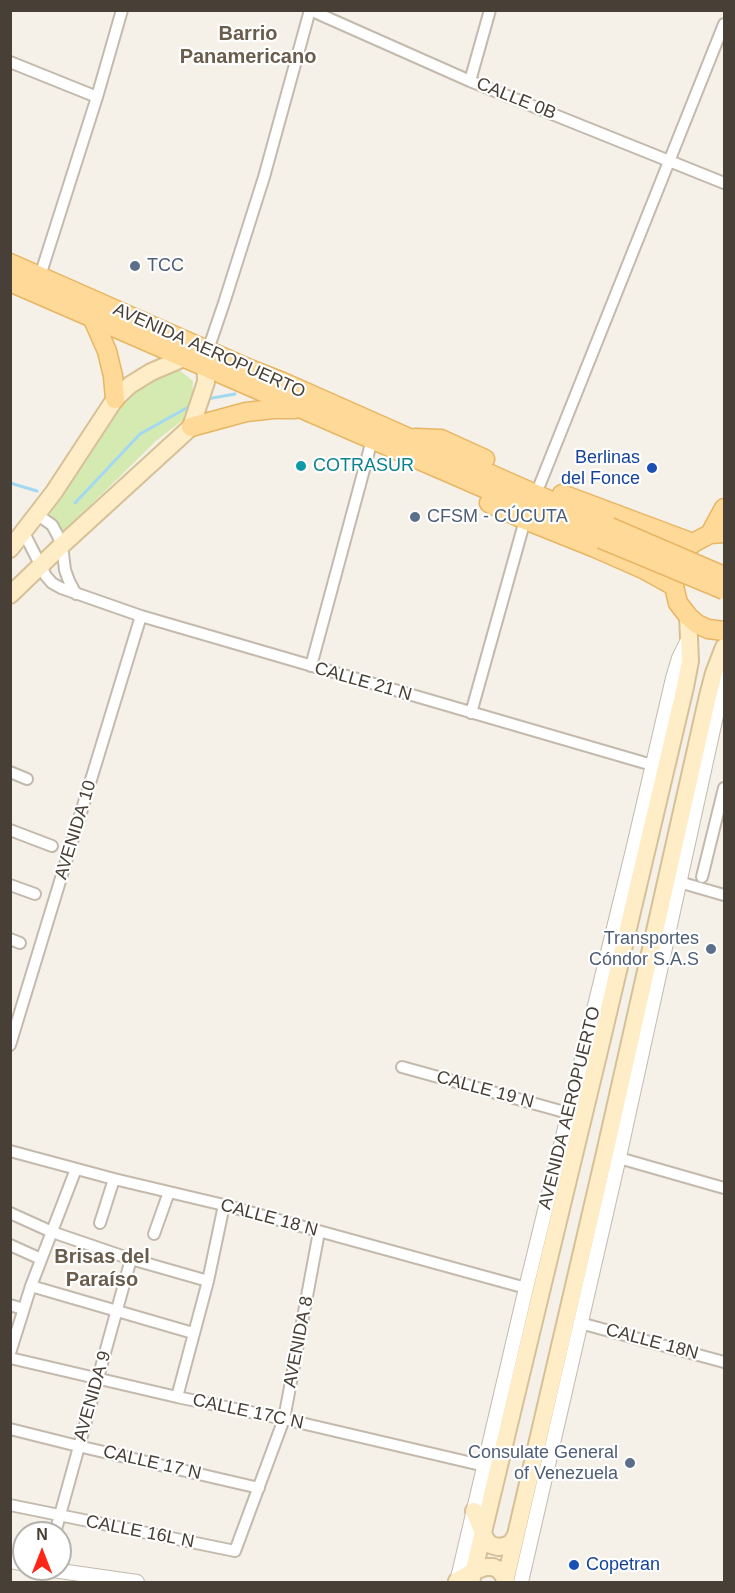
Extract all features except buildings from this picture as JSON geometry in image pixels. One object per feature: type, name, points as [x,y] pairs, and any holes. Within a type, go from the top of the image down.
[{"type":"main road","name":"AVENIDA AEROPUERTO","points":[[10,263],[40,276],[206,366],[372,440],[402,445]]},
{"type":"main road","name":"AVENIDA AEROPUERTO","points":[[10,282],[184,358],[206,366],[283,382],[402,445]]},
{"type":"main road","points":[[92,317],[107,351],[115,399]]},
{"type":"main road","points":[[10,549],[38,515],[115,399],[130,385],[151,372],[184,358]]},
{"type":"main road","points":[[10,595],[193,420],[206,366]]},
{"type":"main road","points":[[193,420],[274,409],[302,410]]},
{"type":"main road","points":[[402,445],[441,439],[567,496],[693,543]]},
{"type":"main road","points":[[402,445],[423,472],[525,520],[645,570],[674,586]]},
{"type":"main road","points":[[402,445],[605,533],[724,590]]},
{"type":"main road","points":[[724,508],[717,533],[693,543],[681,555],[675,570],[674,586],[678,603],[688,616],[697,624],[708,629],[724,631]]},
{"type":"main road","points":[[605,533],[724,576]]},
{"type":"main road","name":"AVENIDA AEROPUERTO","points":[[465,1579],[483,1534],[565,1160],[600,1047],[685,687],[690,661],[688,616]]},
{"type":"main road","points":[[511,1582],[515,1537],[612,1155],[708,696],[724,647]]},
{"type":"main road","points":[[591,1025],[600,1047]]},
{"type":"main road","points":[[474,1511],[486,1540],[491,1545],[505,1546],[515,1537]]},
{"type":"main road","points":[[465,1579],[486,1567],[493,1567],[511,1582]]},
{"type":"street","points":[[40,276],[97,98],[122,10]]},
{"type":"street","points":[[206,366],[211,341],[264,177],[310,10]]},
{"type":"street","name":"CALLE 0B","points":[[310,10],[470,81],[724,183]]},
{"type":"street","points":[[470,81],[490,10]]},
{"type":"street","points":[[540,484],[724,24]]},
{"type":"street","points":[[10,62],[97,98]]},
{"type":"street","points":[[311,666],[372,440]]},
{"type":"street","points":[[38,515],[52,525],[62,545],[65,570],[76,594]]},
{"type":"street","points":[[471,713],[525,520]]},
{"type":"street","name":"CALLE 21 N","points":[[24,533],[52,584],[76,594],[141,616],[652,765]]},
{"type":"street","name":"AVENIDA 10","points":[[10,1045],[141,616]]},
{"type":"street","name":"AVENIDA AEROPUERTO","points":[[465,1579],[474,1511],[526,1288],[565,1160],[568,1113],[673,678],[679,658],[690,636]]},
{"type":"street","points":[[635,1048],[679,882],[723,684],[724,653]]},
{"type":"street","points":[[10,772],[27,779]]},
{"type":"street","points":[[702,877],[724,788]]},
{"type":"street","points":[[10,830],[52,846]]},
{"type":"street","points":[[679,882],[724,895]]},
{"type":"street","points":[[10,885],[35,894]]},
{"type":"street","name":"CALLE 19 N","points":[[402,1067],[568,1113]]},
{"type":"street","name":"CALLE 18 N","points":[[10,1151],[224,1205],[526,1288]]},
{"type":"street","points":[[511,1582],[580,1323],[612,1155],[724,1188]]},
{"type":"street","points":[[10,1353],[31,1286],[76,1169]]},
{"type":"street","points":[[100,1223],[114,1179]]},
{"type":"street","points":[[154,1234],[169,1192]]},
{"type":"street","points":[[177,1397],[208,1281],[224,1205]]},
{"type":"street","points":[[10,1213],[52,1232],[131,1259],[208,1281]]},
{"type":"street","name":"AVENIDA 8","points":[[235,1551],[284,1419],[319,1232]]},
{"type":"street","points":[[10,1245],[41,1259]]},
{"type":"street","name":"AVENIDA 9","points":[[59,1521],[131,1259]]},
{"type":"street","points":[[31,1286],[193,1333]]},
{"type":"street","points":[[10,1305],[24,1309]]},
{"type":"street","name":"CALLE 18N","points":[[580,1323],[724,1362]]},
{"type":"street","name":"CALLE 17C N","points":[[10,1358],[485,1466]]},
{"type":"street","name":"CALLE 17 N","points":[[10,1429],[259,1488]]},
{"type":"street","name":"CALLE 16L N","points":[[10,1505],[235,1551]]},
{"type":"street","points":[[72,1573],[137,1582]]},
{"type":"green space","points":[[178,369],[193,381],[192,400],[184,419],[156,441],[61,534],[50,518],[51,501],[111,410],[151,378]]},
{"type":"waterway","points":[[207,399],[235,394]]},
{"type":"waterway","points":[[75,503],[140,434],[192,405]]},
{"type":"waterway","points":[[10,483],[37,491]]},
{"type":"place","name":"TCC","points":[[135,266]]},
{"type":"place","name":"COTRASUR","points":[[301,466]]},
{"type":"place","name":"Berlinas del Fonce","points":[[652,468]]},
{"type":"place","name":"CFSM - CÚCUTA","points":[[415,517]]},
{"type":"place","name":"Transportes Cóndor S.A.S","points":[[711,949]]},
{"type":"place","name":"Consulate General of Venezuela","points":[[630,1463]]},
{"type":"place","name":"Copetran","points":[[574,1565]]},
{"type":"district","name":"Barrio Panamericano","points":[[248,46]]},
{"type":"district","name":"Brisas del Paraíso","points":[[102,1268]]}]
